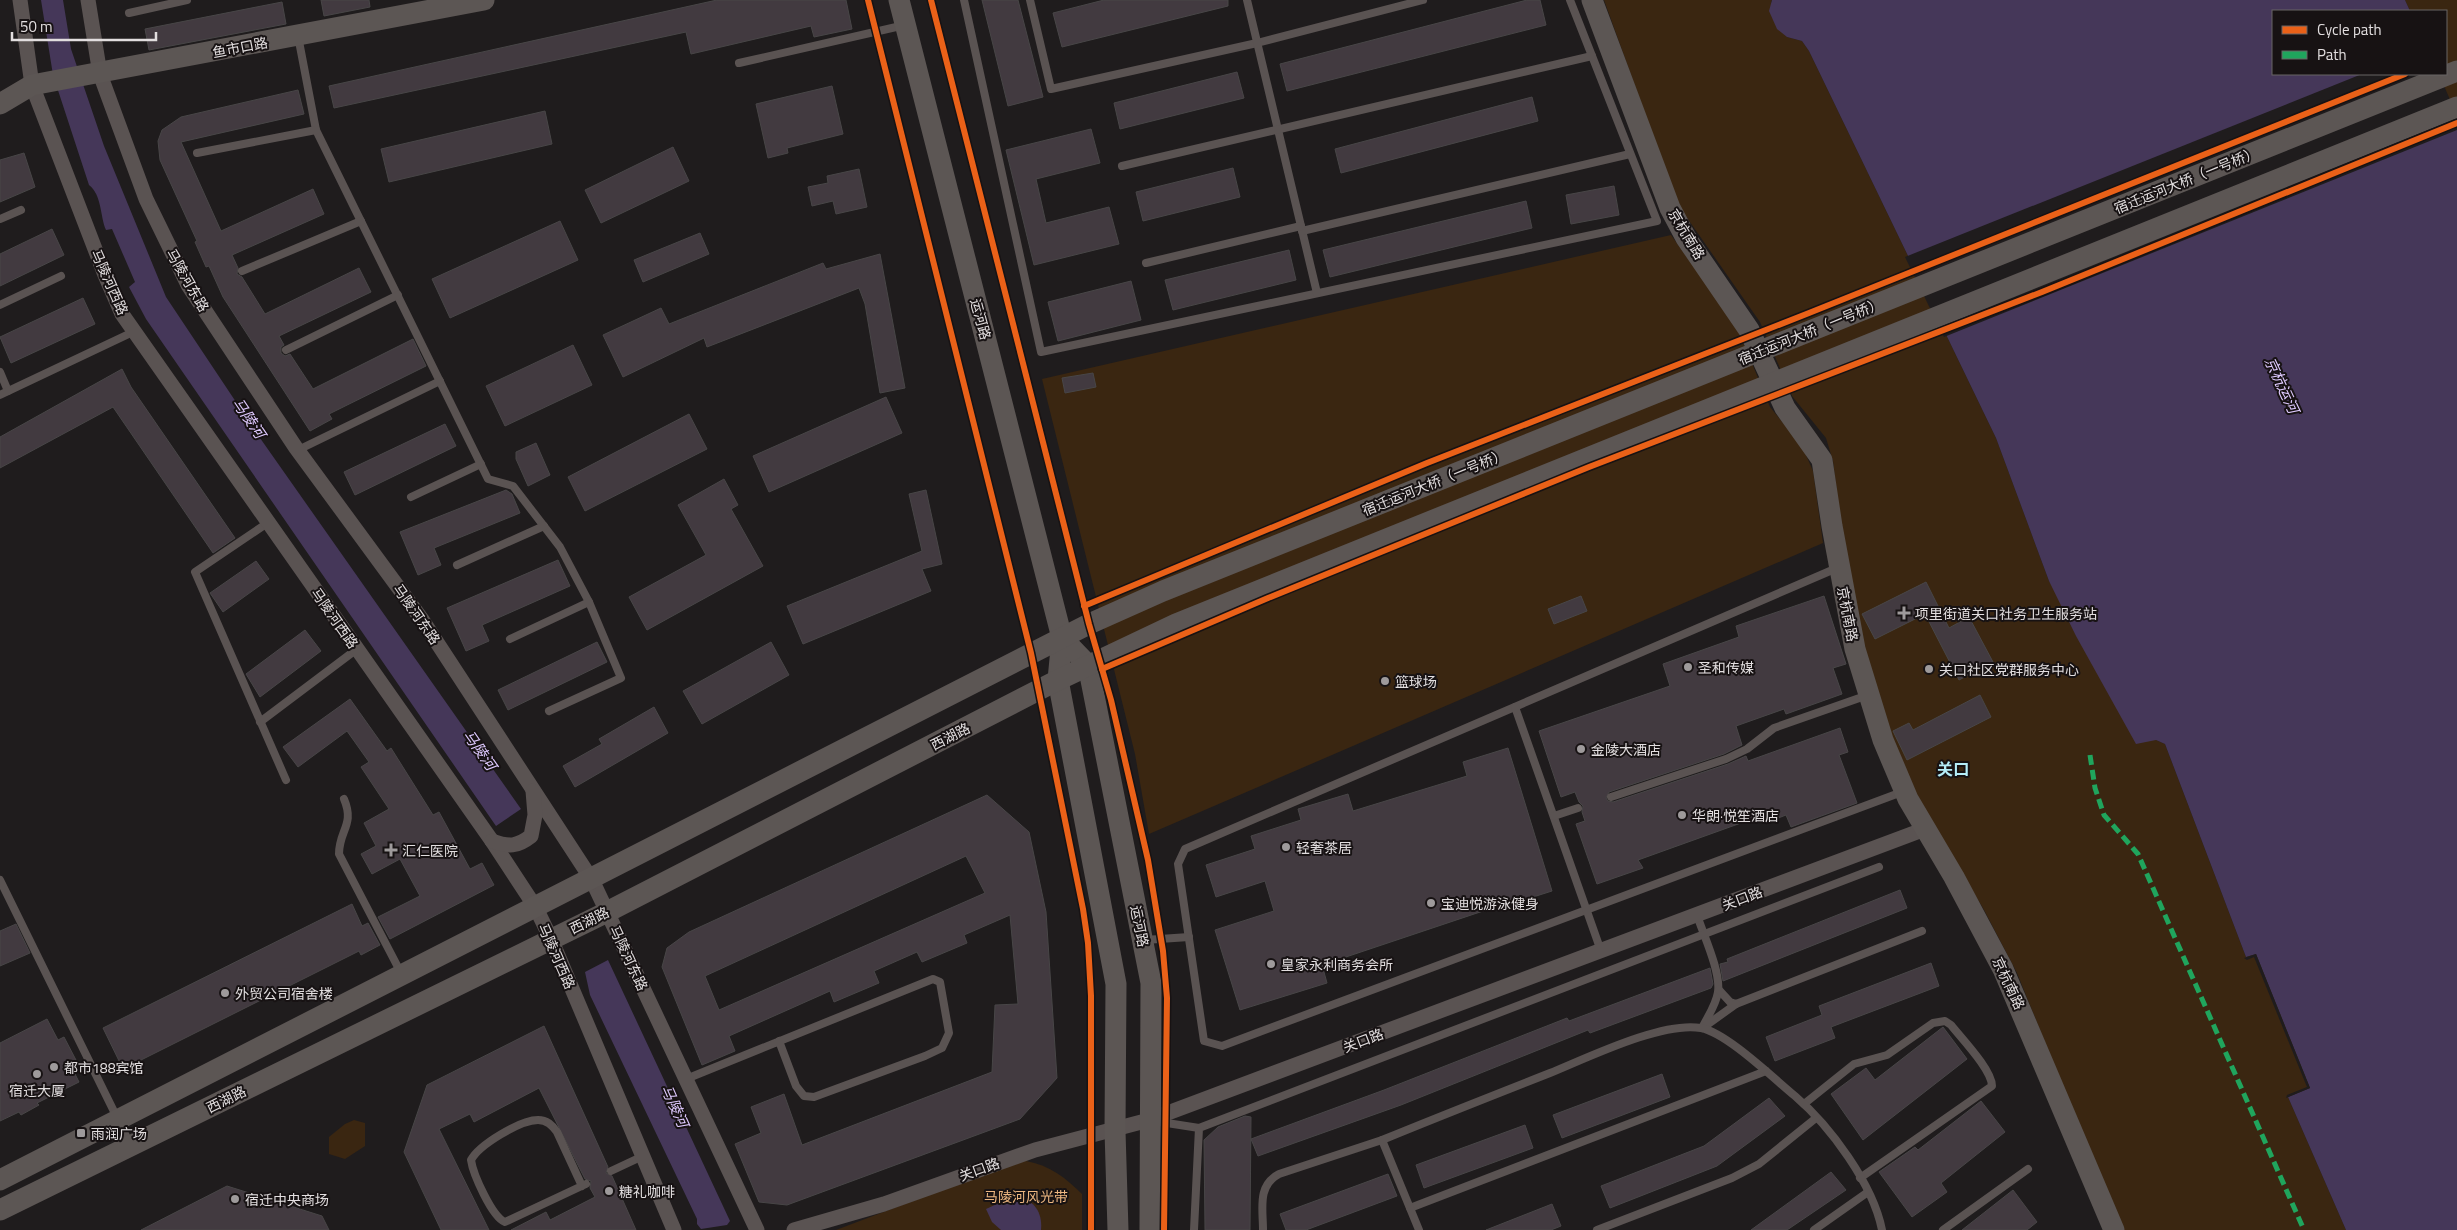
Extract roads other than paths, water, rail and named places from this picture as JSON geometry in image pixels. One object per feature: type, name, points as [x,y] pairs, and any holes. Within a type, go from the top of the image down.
[{"type":"main road","name":"鱼市口路","points":[[0,104],[42,83],[484,0]]},
{"type":"main road","name":"运河路","points":[[899,0],[1062,638],[1058,680],[1116,984],[1115,1131],[1118,1230]]},
{"type":"main road","name":"京杭南路","points":[[1592,0],[1670,208],[1686,238],[1749,330],[1785,408],[1822,460],[1839,567],[1855,649],[1868,695],[1904,791],[1954,876],[2003,969],[2114,1230]]},
{"type":"main road","name":"宿迁运河大桥（一号桥）","points":[[1062,638],[1163,591],[2457,71]]},
{"type":"main road","name":"西湖路","points":[[0,1210],[607,912],[1058,680],[1176,624],[2457,107]]},
{"type":"main road","name":"运河路","points":[[1062,638],[1088,665],[1151,983],[1150,1230]]},
{"type":"main road","points":[[0,1180],[592,880],[1062,638]]},
{"type":"street","name":"马陵河西路","points":[[20,0],[42,83],[105,275],[133,332],[269,522],[492,841],[536,908],[551,939],[674,1230]]},
{"type":"street","name":"马陵河东路","points":[[88,0],[92,75],[146,199],[188,285],[298,450],[423,621],[592,880],[757,1230]]},
{"type":"street","points":[[492,841],[506,846],[515,846],[531,836],[535,815],[533,789]]},
{"type":"street","name":"关口路","points":[[794,1230],[884,1204],[1034,1150],[1115,1131],[1149,1120],[1925,829]]},
{"type":"lane","points":[[129,13],[187,0]]},
{"type":"lane","points":[[964,0],[1041,352],[1657,221],[1570,0]]},
{"type":"lane","points":[[1040,0],[1030,1],[1051,90],[1257,43],[1424,0]]},
{"type":"lane","points":[[1247,0],[1317,293]]},
{"type":"lane","points":[[739,63],[905,25]]},
{"type":"lane","points":[[298,36],[316,130],[488,478],[513,486],[560,547],[589,602],[621,678],[549,711]]},
{"type":"lane","points":[[1122,166],[1592,56]]},
{"type":"lane","points":[[197,153],[316,130]]},
{"type":"lane","points":[[1146,262],[1302,229],[1630,154]]},
{"type":"lane","points":[[0,219],[21,210]]},
{"type":"lane","points":[[242,271],[361,221]]},
{"type":"lane","points":[[0,305],[61,276]]},
{"type":"lane","points":[[286,350],[398,295]]},
{"type":"lane","points":[[0,395],[133,332]]},
{"type":"lane","points":[[0,372],[8,391]]},
{"type":"lane","points":[[298,450],[440,381]]},
{"type":"lane","points":[[410,497],[481,464]]},
{"type":"lane","points":[[269,522],[195,572],[286,780]]},
{"type":"lane","points":[[457,565],[544,526]]},
{"type":"lane","points":[[1839,567],[1185,849],[1178,864],[1204,1041],[1222,1046],[1904,791]]},
{"type":"lane","points":[[510,639],[589,602]]},
{"type":"lane","points":[[260,722],[357,649]]},
{"type":"lane","points":[[1611,797],[1726,759],[1747,749],[1774,728],[1868,695]]},
{"type":"lane","points":[[1515,707],[1601,952]]},
{"type":"lane","points":[[344,799],[349,815],[339,844],[339,854],[402,975]]},
{"type":"lane","points":[[1554,816],[1578,808]]},
{"type":"lane","points":[[1149,1120],[1199,1128],[1879,867]]},
{"type":"lane","points":[[0,880],[131,1146]]},
{"type":"lane","points":[[1697,915],[1716,973],[1719,990],[1715,1003],[1702,1028]]},
{"type":"lane","points":[[1702,1028],[1736,1004],[1922,931]]},
{"type":"lane","points":[[1143,941],[1189,937]]},
{"type":"lane","points":[[686,1079],[779,1041],[933,979],[940,982],[949,1034],[942,1048],[916,1060],[814,1097],[804,1096],[796,1086],[779,1041]]},
{"type":"lane","points":[[1719,990],[1730,1002],[1736,1004]]},
{"type":"lane","points":[[1804,1104],[1854,1064],[1887,1055],[1933,1023],[1946,1021],[1952,1025],[1992,1079],[1992,1086],[1860,1178]]},
{"type":"lane","points":[[1263,1230],[1263,1192],[1269,1180],[1279,1174],[1382,1140],[1656,1033],[1682,1026],[1702,1028],[1727,1042],[1766,1071],[1804,1104],[1837,1141],[1860,1178],[1879,1216],[1882,1230]]},
{"type":"lane","points":[[1410,1208],[1766,1071]]},
{"type":"lane","points":[[1597,1230],[1732,1178],[1759,1164],[1816,1118]]},
{"type":"lane","points":[[529,1121],[545,1121],[552,1125],[557,1132],[584,1185],[505,1222],[498,1220],[472,1168],[471,1160],[482,1145],[529,1121]]},
{"type":"lane","points":[[1194,1230],[1199,1128]]},
{"type":"lane","points":[[1382,1140],[1419,1230]]},
{"type":"lane","points":[[611,1171],[642,1156]]},
{"type":"lane","points":[[1943,1230],[2028,1169]]},
{"type":"lane","points":[[1814,1230],[1868,1192]]},
{"type":"water","points":[[41,0],[63,0],[71,49],[104,146],[166,297],[260,438],[521,809],[496,826],[146,319],[129,287],[135,282],[112,229],[106,230],[99,200],[89,185],[53,75]]},
{"type":"water","name":"京杭运河","points":[[1772,0],[2405,0],[2410,10],[2272,10],[2272,75],[2436,75],[2457,123],[2457,1230],[2346,1230],[2288,1097],[2310,1088],[2256,954],[2246,957],[2165,744],[2156,740],[2136,744],[2076,636],[2049,581],[1996,438],[1809,51],[1802,41],[1787,37],[1777,29],[1769,11]]},
{"type":"water","name":"马陵河","points":[[608,960],[730,1221],[727,1225],[701,1229],[697,1224],[697,1219],[590,995],[585,972]]},
{"type":"water","points":[[1010,1198],[1024,1199],[1034,1206],[1040,1216],[1041,1230],[1001,1230],[992,1222],[986,1209]]},
{"type":"place","name":"项里街道关口社务卫生服务站","points":[[1904,613]]},
{"type":"place","name":"圣和传媒","points":[[1688,667]]},
{"type":"place","name":"关口社区党群服务中心","points":[[1929,669]]},
{"type":"place","name":"篮球场","points":[[1385,681]]},
{"type":"place","name":"金陵大酒店","points":[[1581,749]]},
{"type":"place","name":"华朗·悦笙酒店","points":[[1682,815]]},
{"type":"place","name":"轻奢茶居","points":[[1286,847]]},
{"type":"place","name":"汇仁医院","points":[[391,850]]},
{"type":"place","name":"宝迪悦游泳健身","points":[[1431,903]]},
{"type":"place","name":"皇家永利商务会所","points":[[1271,964]]},
{"type":"place","name":"外贸公司宿舍楼","points":[[225,993]]},
{"type":"place","name":"都市188宾馆","points":[[54,1067]]},
{"type":"place","name":"宿迁大厦","points":[[37,1074]]},
{"type":"place","name":"雨润广场","points":[[81,1133]]},
{"type":"place","name":"糖礼咖啡","points":[[609,1191]]},
{"type":"place","name":"宿迁中央商场","points":[[235,1199]]},
{"type":"district","name":"关口","points":[[1953,769]]},
{"type":"park label","name":"马陵河风光带","points":[[1026,1196]]}]
